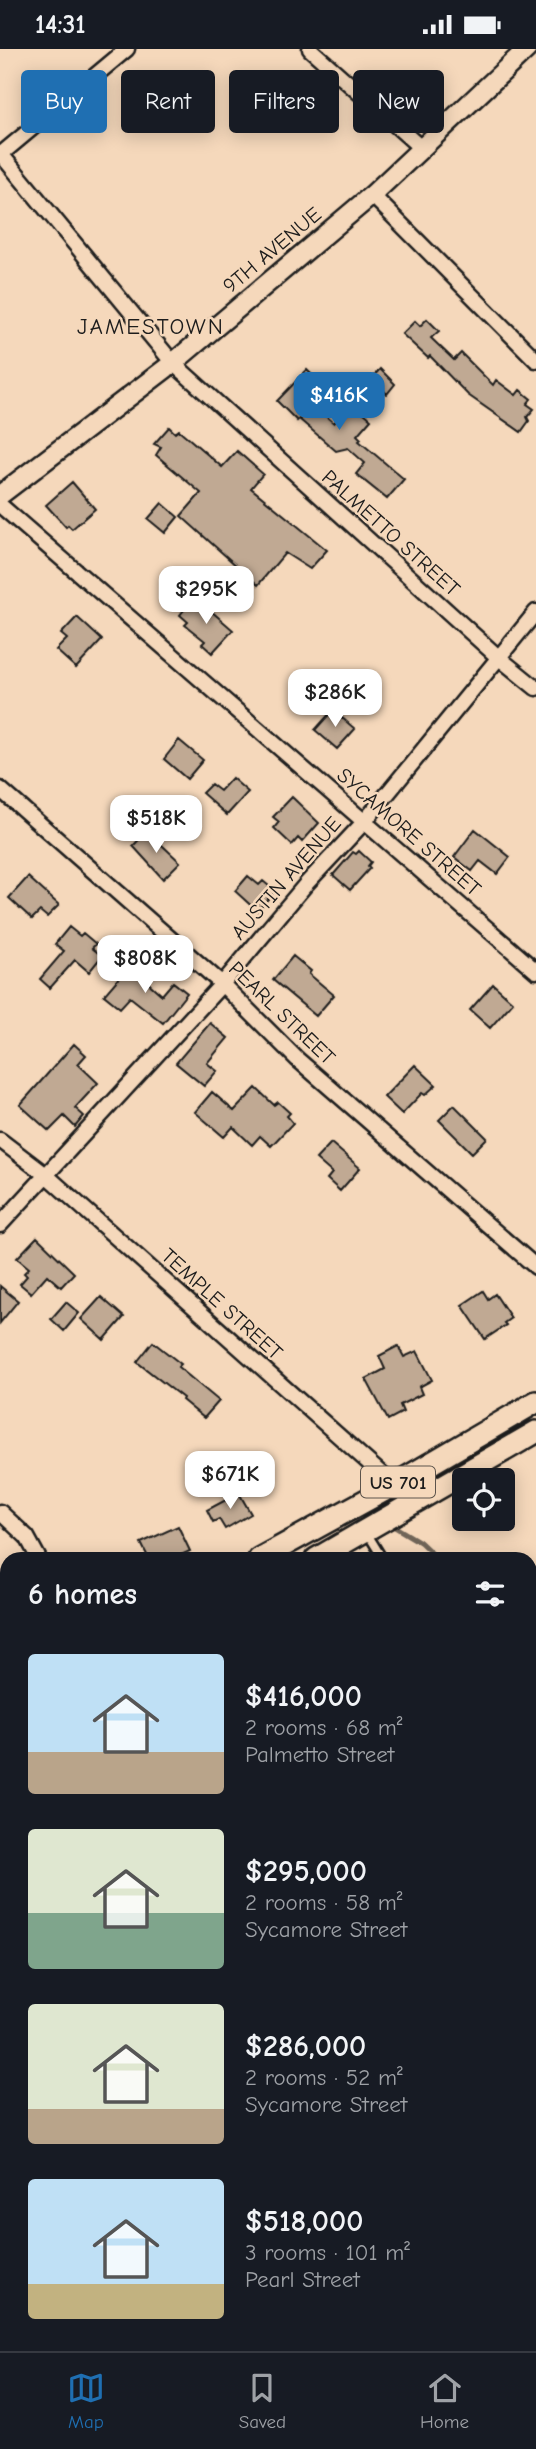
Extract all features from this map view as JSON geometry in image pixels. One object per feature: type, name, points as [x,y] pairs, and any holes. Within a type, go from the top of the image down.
[{"type":"main road","name":"US 701","points":[[271,1552],[394,1485],[536,1402]]},
{"type":"main road","name":"US 701","points":[[328,1552],[536,1432]]},
{"type":"street","points":[[0,154],[127,49]]},
{"type":"street","points":[[310,49],[421,148]]},
{"type":"street","name":"9TH AVENUE","points":[[0,495],[173,363],[372,195],[527,49]]},
{"type":"street","name":"PALMETTO STREET","points":[[0,154],[173,363],[498,657],[536,688]]},
{"type":"street","points":[[372,195],[536,360]]},
{"type":"street","name":"SYCAMORE STREET","points":[[0,505],[536,971]]},
{"type":"street","name":"AUSTIN AVENUE","points":[[0,1224],[222,984],[307,883],[365,821],[536,612]]},
{"type":"street","name":"PEARL STREET","points":[[0,789],[222,984],[297,1059],[536,1267]]},
{"type":"street","name":"TEMPLE STREET","points":[[0,1140],[46,1175],[414,1503]]},
{"type":"street","points":[[0,1513],[27,1538],[35,1552]]},
{"type":"lane","points":[[366,1531],[379,1552]]},
{"type":"building","points":[[427,319],[439,331],[431,338],[454,360],[461,353],[493,385],[496,380],[516,395],[520,390],[531,399],[527,404],[534,409],[527,417],[529,421],[521,432],[468,395],[430,356],[428,358],[402,334],[415,321],[420,326]]},
{"type":"building","points":[[380,369],[395,384],[387,394],[371,379]]},
{"type":"building","points":[[307,370],[328,390],[313,405],[334,423],[355,405],[371,419],[357,435],[361,439],[359,441],[404,479],[387,499],[356,474],[365,463],[348,448],[336,451],[299,419],[297,421],[277,401]]},
{"type":"building","points":[[169,427],[175,433],[179,430],[222,467],[237,451],[263,474],[251,488],[327,550],[310,569],[285,553],[258,585],[181,516],[201,493],[156,455],[161,447],[154,444]]},
{"type":"building","points":[[72,482],[95,509],[72,529],[68,525],[66,527],[46,505]]},
{"type":"building","points":[[162,503],[178,517],[165,533],[148,519]]},
{"type":"building","points":[[192,600],[208,613],[210,610],[233,630],[212,653],[202,644],[205,641],[185,625],[188,622],[180,615]]},
{"type":"building","points":[[77,617],[102,640],[76,668],[56,650],[67,639],[61,634]]},
{"type":"building","points":[[333,710],[355,729],[337,749],[315,730]]},
{"type":"building","points":[[179,740],[203,760],[187,779],[164,759]]},
{"type":"building","points":[[232,778],[248,792],[227,815],[202,793],[211,784],[220,791]]},
{"type":"building","points":[[292,797],[319,823],[302,842],[298,838],[292,845],[274,828],[279,822],[273,817]]},
{"type":"building","points":[[475,829],[510,857],[497,874],[480,861],[472,871],[454,857]]},
{"type":"building","points":[[147,831],[180,862],[163,879],[133,846]]},
{"type":"building","points":[[359,851],[371,862],[368,866],[370,868],[350,890],[333,875],[353,852],[356,854]]},
{"type":"building","points":[[248,876],[259,885],[263,881],[275,891],[257,911],[235,891]]},
{"type":"building","points":[[28,877],[59,905],[47,917],[40,911],[32,919],[9,898]]},
{"type":"building","points":[[69,927],[80,936],[83,933],[96,944],[92,948],[102,956],[89,972],[75,960],[50,988],[40,979],[64,951],[55,944]]},
{"type":"building","points":[[293,956],[334,995],[316,1016],[273,980]]},
{"type":"building","points":[[129,966],[162,995],[173,982],[187,993],[163,1023],[130,997],[120,1008],[104,995]]},
{"type":"building","points":[[493,984],[513,1002],[490,1028],[470,1010]]},
{"type":"building","points":[[210,1023],[228,1038],[207,1063],[217,1071],[204,1086],[176,1063]]},
{"type":"building","points":[[74,1044],[86,1055],[78,1064],[98,1083],[75,1108],[84,1116],[75,1127],[64,1116],[49,1131],[20,1105]]},
{"type":"building","points":[[415,1065],[436,1085],[425,1095],[422,1093],[402,1114],[384,1097]]},
{"type":"building","points":[[256,1088],[274,1105],[278,1102],[290,1113],[287,1116],[293,1123],[271,1146],[260,1136],[252,1145],[233,1127],[224,1137],[195,1112],[212,1092],[234,1111]]},
{"type":"building","points":[[454,1105],[487,1138],[472,1153],[439,1120]]},
{"type":"building","points":[[331,1143],[360,1168],[340,1191],[327,1179],[332,1173],[316,1159]]},
{"type":"building","points":[[37,1237],[74,1273],[61,1287],[47,1275],[31,1293],[20,1284],[27,1276],[24,1273],[29,1268],[17,1258]]},
{"type":"building","points":[[0,1286],[18,1301],[0,1323]]},
{"type":"building","points":[[483,1291],[488,1299],[495,1294],[511,1318],[504,1323],[506,1325],[485,1339],[462,1305]]},
{"type":"building","points":[[101,1297],[124,1317],[104,1340],[81,1319]]},
{"type":"building","points":[[66,1302],[79,1313],[64,1331],[51,1319]]},
{"type":"building","points":[[153,1342],[181,1364],[178,1367],[219,1401],[204,1418],[137,1362]]},
{"type":"building","points":[[398,1346],[404,1357],[417,1351],[432,1380],[419,1387],[422,1394],[400,1405],[403,1412],[388,1420],[366,1379],[385,1369],[379,1356]]},
{"type":"building","points":[[239,1493],[251,1514],[225,1529],[219,1519],[213,1522],[207,1510]]},
{"type":"building","points":[[178,1526],[190,1551],[146,1552],[141,1543]]},
{"type":"waterway","points":[[390,1524],[420,1542],[431,1552]]},
{"type":"district","name":"JAMESTOWN","points":[[151,326]]}]
